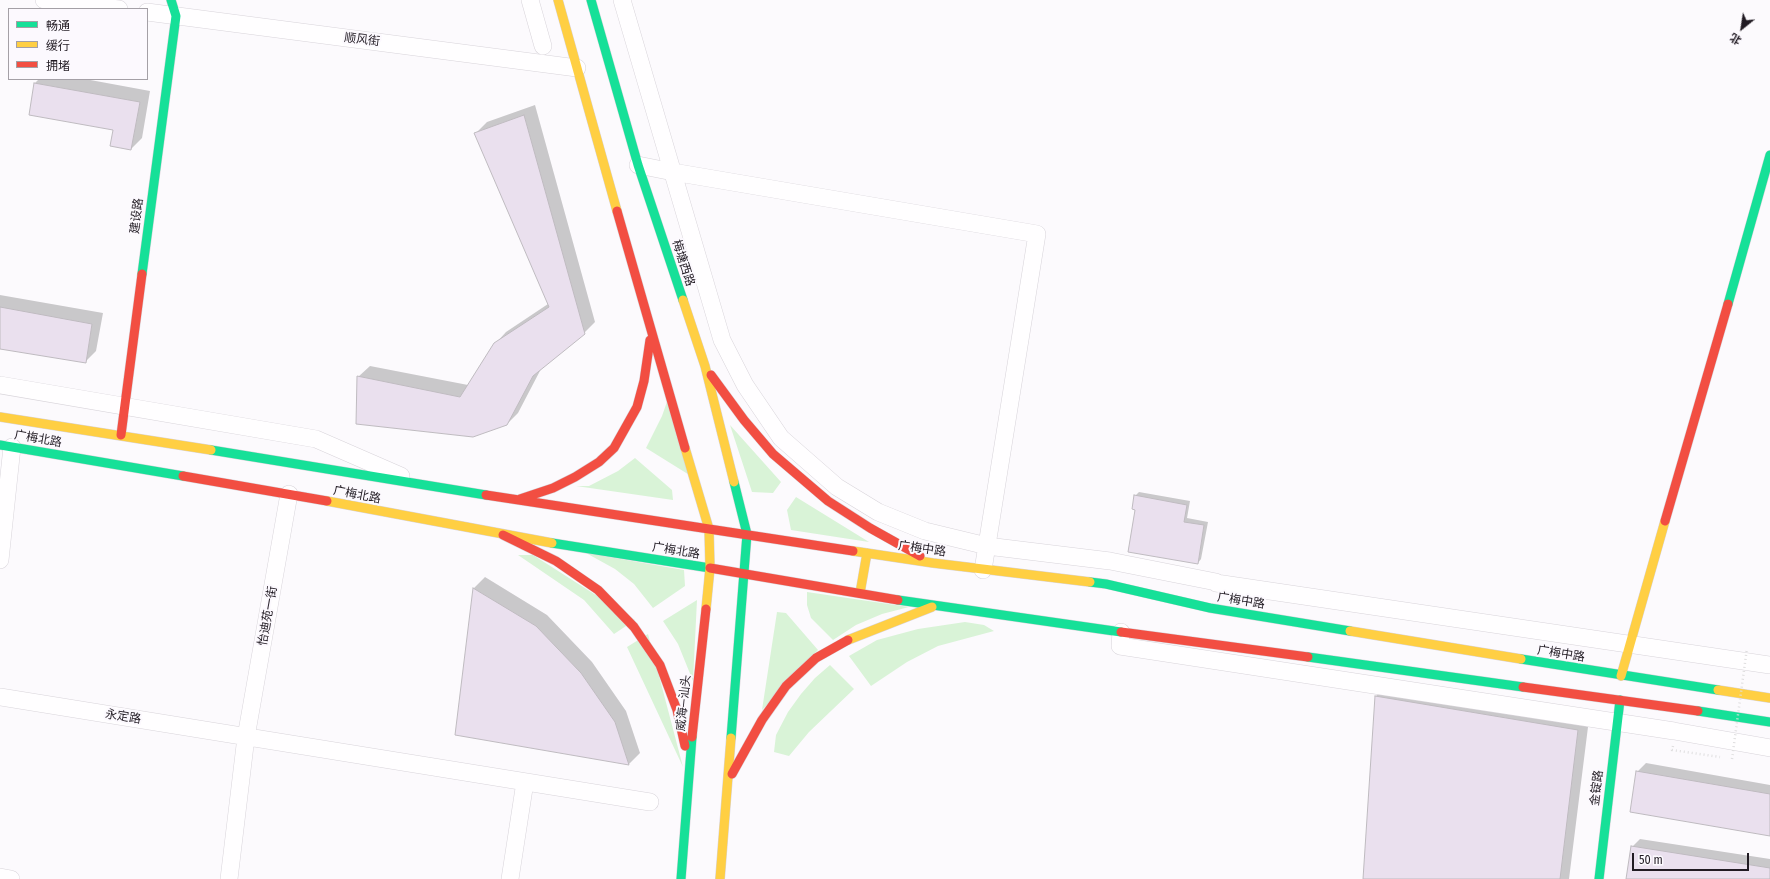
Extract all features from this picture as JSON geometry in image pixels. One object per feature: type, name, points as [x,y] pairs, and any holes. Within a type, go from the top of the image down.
[{"type":"main road","points":[[558,0],[709,529]]},
{"type":"main road","name":"梅塘西路","points":[[591,0],[638,165],[705,366],[747,534]]},
{"type":"main road","name":"建设路","points":[[121,435],[173,8]]},
{"type":"main road","points":[[1621,676],[1640,647],[1770,154]]},
{"type":"main road","points":[[520,499],[554,488],[599,462],[614,448],[637,407],[644,381],[652,333]]},
{"type":"main road","points":[[705,366],[744,420],[773,454],[822,496],[870,528],[933,563]]},
{"type":"main road","name":"广梅北路","points":[[0,416],[424,485],[709,529]]},
{"type":"main road","name":"广梅北路","points":[[6,446],[289,494],[502,535],[710,568]]},
{"type":"main road","name":"广梅中路","points":[[709,529],[983,570],[1106,584],[1210,608],[1621,676],[1636,674],[1770,698]]},
{"type":"main road","name":"威海—汕头","points":[[681,879],[689,763],[710,568],[709,529]]},
{"type":"main road","points":[[720,879],[747,534]]},
{"type":"main road","points":[[502,535],[556,561],[598,590],[634,627],[660,665],[677,710],[689,763]]},
{"type":"main road","points":[[860,594],[867,553]]},
{"type":"main road","points":[[710,568],[934,606],[1770,722]]},
{"type":"main road","points":[[729,779],[762,720],[782,691],[816,658],[849,639],[934,606]]},
{"type":"main road","name":"金锭路","points":[[1599,879],[1620,700]]},
{"type":"street","points":[[44,0],[111,8]]},
{"type":"street","points":[[530,0],[543,46]]},
{"type":"street","points":[[622,0],[722,340],[745,384],[781,438],[836,486],[878,512],[925,531],[987,546],[1110,561],[1216,582],[1216,584],[1770,665]]},
{"type":"street","name":"顺风街","points":[[148,12],[173,8],[577,68]]},
{"type":"street","points":[[638,165],[1037,234],[983,570]]},
{"type":"street","points":[[0,385],[316,439],[424,485]]},
{"type":"street","points":[[0,560],[6,446]]},
{"type":"street","name":"怡迪苑一街","points":[[229,879],[246,737],[289,494]]},
{"type":"street","points":[[1121,632],[1120,646],[1770,748]]},
{"type":"street","name":"永定路","points":[[0,697],[650,802]]},
{"type":"street","points":[[510,879],[525,782]]},
{"type":"street","points":[[0,877],[11,879]]},
{"type":"path","points":[[1672,750],[1732,759],[1747,648]]},
{"type":"green space","points":[[669,396],[699,481],[646,448],[662,416]]},
{"type":"green space","points":[[730,425],[781,482],[773,493],[752,492]]},
{"type":"green space","points":[[635,458],[672,490],[673,500],[576,486],[589,486],[618,471]]},
{"type":"green space","points":[[796,497],[869,542],[791,530],[787,510]]},
{"type":"green space","points":[[586,553],[684,570],[685,586],[653,608],[634,584],[615,569]]},
{"type":"green space","points":[[518,555],[533,555],[635,620],[614,634],[584,600]]},
{"type":"green space","points":[[807,592],[909,607],[882,614],[856,625],[833,640],[811,618],[807,605]]},
{"type":"green space","points":[[697,600],[693,681],[678,644],[663,621]]},
{"type":"green space","points":[[777,612],[786,613],[818,650],[762,710]]},
{"type":"green space","points":[[965,622],[984,625],[994,631],[938,646],[907,662],[871,686],[849,656],[877,640],[918,629]]},
{"type":"green space","points":[[648,634],[683,767],[627,647]]},
{"type":"green space","points":[[830,665],[854,689],[809,732],[789,756],[774,752],[776,735],[788,712],[815,678]]},
{"type":"building","points":[[34,83],[140,102],[131,150],[110,146],[113,130],[29,115]]},
{"type":"building","points":[[524,115],[585,334],[533,376],[507,425],[473,437],[356,424],[357,376],[460,397],[494,343],[549,307],[474,133]]},
{"type":"building","points":[[0,307],[92,324],[86,363],[0,349]]},
{"type":"building","points":[[1134,495],[1187,505],[1184,522],[1204,525],[1198,564],[1128,552],[1135,510],[1132,509]]},
{"type":"building","points":[[473,588],[536,626],[581,673],[615,722],[629,765],[455,735]]},
{"type":"building","points":[[1375,696],[1578,730],[1560,879],[1363,879]]},
{"type":"building","points":[[1636,771],[1770,794],[1770,836],[1630,812]]},
{"type":"building","points":[[1631,846],[1770,868],[1770,879],[1626,879]]},
{"type":"traffic: fast","points":[[142,274],[176,16],[171,0]]},
{"type":"traffic: fast","points":[[591,0],[638,165],[683,300]]},
{"type":"traffic: fast","points":[[1728,304],[1770,155]]},
{"type":"traffic: fast","points":[[0,445],[183,476]]},
{"type":"traffic: fast","points":[[211,450],[486,495]]},
{"type":"traffic: fast","points":[[731,738],[747,534],[734,482]]},
{"type":"traffic: fast","points":[[552,543],[710,568]]},
{"type":"traffic: fast","points":[[1090,582],[1106,584],[1210,608],[1350,631]]},
{"type":"traffic: fast","points":[[898,600],[1121,632]]},
{"type":"traffic: fast","points":[[1308,657],[1523,687]]},
{"type":"traffic: fast","points":[[1521,659],[1718,690]]},
{"type":"traffic: fast","points":[[1599,879],[1620,700]]},
{"type":"traffic: fast","points":[[1698,711],[1770,722]]},
{"type":"traffic: fast","points":[[681,879],[692,737]]},
{"type":"traffic: slow","points":[[558,0],[617,211]]},
{"type":"traffic: slow","points":[[683,300],[705,366],[734,482]]},
{"type":"traffic: slow","points":[[0,417],[211,450]]},
{"type":"traffic: slow","points":[[685,448],[709,529],[710,568],[706,609]]},
{"type":"traffic: slow","points":[[327,501],[552,543]]},
{"type":"traffic: slow","points":[[1621,676],[1665,521]]},
{"type":"traffic: slow","points":[[853,551],[933,563],[1090,582]]},
{"type":"traffic: slow","points":[[860,593],[867,553]]},
{"type":"traffic: slow","points":[[848,640],[932,607]]},
{"type":"traffic: slow","points":[[1350,631],[1521,659]]},
{"type":"traffic: slow","points":[[1718,690],[1770,698]]},
{"type":"traffic: slow","points":[[720,879],[731,738]]},
{"type":"traffic: jam","points":[[617,211],[685,448]]},
{"type":"traffic: jam","points":[[121,435],[142,274]]},
{"type":"traffic: jam","points":[[1665,521],[1728,304]]},
{"type":"traffic: jam","points":[[520,499],[553,488],[575,477],[599,462],[614,448],[637,407],[644,381],[650,340]]},
{"type":"traffic: jam","points":[[711,375],[744,420],[773,454],[828,501],[870,528],[920,556]]},
{"type":"traffic: jam","points":[[183,476],[327,501]]},
{"type":"traffic: jam","points":[[486,495],[709,529]]},
{"type":"traffic: jam","points":[[709,529],[853,551]]},
{"type":"traffic: jam","points":[[503,535],[556,561],[598,590],[634,627],[660,665],[677,710],[685,746]]},
{"type":"traffic: jam","points":[[710,568],[898,600]]},
{"type":"traffic: jam","points":[[692,737],[706,609]]},
{"type":"traffic: jam","points":[[1121,632],[1308,657]]},
{"type":"traffic: jam","points":[[732,774],[762,720],[786,686],[816,658],[848,640]]},
{"type":"traffic: jam","points":[[1523,687],[1698,711]]}]
